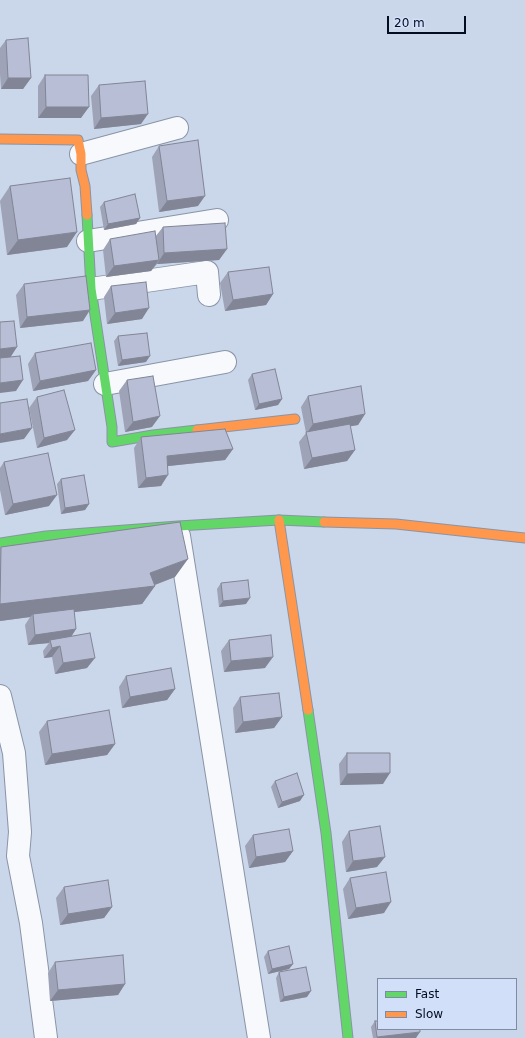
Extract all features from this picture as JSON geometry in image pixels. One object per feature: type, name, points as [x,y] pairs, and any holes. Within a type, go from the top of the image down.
[{"type":"street","points":[[81,154],[176,128]]},
{"type":"street","points":[[0,138],[78,140],[81,154],[81,170],[86,186],[91,289],[112,427],[112,442],[153,435],[295,419]]},
{"type":"street","points":[[88,241],[217,220]]},
{"type":"street","points":[[91,289],[207,272],[209,294]]},
{"type":"street","points":[[105,384],[225,362]]},
{"type":"street","points":[[279,520],[326,833],[348,1038]]},
{"type":"street","points":[[0,543],[46,536],[279,520],[396,524],[525,538]]},
{"type":"street","points":[[178,526],[259,1038]]},
{"type":"street","points":[[0,696],[14,753],[20,832],[18,856],[31,923],[46,1038]]},
{"type":"building","points":[[28,38],[31,78],[8,78],[6,40]]},
{"type":"building","points":[[45,75],[88,75],[89,107],[46,107]]},
{"type":"building","points":[[145,81],[148,114],[101,118],[99,85]]},
{"type":"building","points":[[198,140],[205,196],[167,201],[159,146]]},
{"type":"building","points":[[70,178],[77,232],[18,240],[10,186]]},
{"type":"building","points":[[135,194],[140,218],[108,224],[104,202]]},
{"type":"building","points":[[225,223],[227,249],[164,253],[163,227]]},
{"type":"building","points":[[155,231],[159,260],[114,266],[110,239]]},
{"type":"building","points":[[269,267],[273,294],[233,300],[228,272]]},
{"type":"building","points":[[86,276],[90,310],[27,317],[24,284]]},
{"type":"building","points":[[146,282],[149,308],[115,313],[111,286]]},
{"type":"building","points":[[14,321],[17,347],[0,349],[0,322]]},
{"type":"building","points":[[147,333],[150,356],[122,360],[118,336]]},
{"type":"building","points":[[91,343],[96,370],[40,381],[35,353]]},
{"type":"building","points":[[20,356],[23,380],[0,383],[0,358]]},
{"type":"building","points":[[275,369],[282,399],[259,404],[252,374]]},
{"type":"building","points":[[153,376],[160,416],[133,422],[127,380]]},
{"type":"building","points":[[361,386],[365,414],[313,424],[308,396]]},
{"type":"building","points":[[64,390],[75,430],[44,438],[37,397]]},
{"type":"building","points":[[27,399],[32,428],[0,434],[0,403]]},
{"type":"building","points":[[350,424],[355,450],[312,458],[306,432]]},
{"type":"building","points":[[225,429],[233,449],[167,456],[168,475],[146,478],[141,437]]},
{"type":"building","points":[[48,453],[57,495],[13,504],[4,462]]},
{"type":"building","points":[[84,475],[89,504],[65,508],[61,479]]},
{"type":"building","points":[[180,522],[188,559],[150,573],[155,586],[0,604],[1,547]]},
{"type":"building","points":[[248,580],[250,598],[223,601],[221,583]]},
{"type":"building","points":[[74,609],[76,629],[35,635],[33,614]]},
{"type":"building","points":[[90,633],[95,658],[63,663],[60,646],[52,648],[50,640]]},
{"type":"building","points":[[271,635],[273,657],[231,661],[229,640]]},
{"type":"building","points":[[171,668],[175,689],[130,697],[126,676]]},
{"type":"building","points":[[279,693],[282,717],[243,722],[240,697]]},
{"type":"building","points":[[109,710],[115,744],[52,754],[47,721]]},
{"type":"building","points":[[347,753],[390,753],[390,773],[347,774]]},
{"type":"building","points":[[297,773],[304,795],[282,802],[275,781]]},
{"type":"building","points":[[380,826],[385,857],[353,861],[349,831]]},
{"type":"building","points":[[289,829],[293,851],[256,857],[253,835]]},
{"type":"building","points":[[386,872],[391,902],[356,908],[350,878]]},
{"type":"building","points":[[108,880],[112,907],[68,914],[64,887]]},
{"type":"building","points":[[289,946],[293,964],[272,969],[268,951]]},
{"type":"building","points":[[123,955],[125,984],[58,990],[55,962]]},
{"type":"building","points":[[306,967],[311,991],[284,997],[279,972]]},
{"type":"building","points":[[375,1021],[377,1021],[377,1030],[420,1030],[420,1032],[377,1037]]},
{"type":"traffic: fast","points":[[87,215],[91,289],[112,427],[112,442],[197,430]]},
{"type":"traffic: fast","points":[[0,543],[46,536],[178,526],[279,520],[324,522]]},
{"type":"traffic: fast","points":[[308,710],[326,833],[348,1038]]},
{"type":"traffic: slow","points":[[0,139],[78,140],[81,154],[81,170],[85,186],[87,215]]},
{"type":"traffic: slow","points":[[197,430],[295,419]]},
{"type":"traffic: slow","points":[[279,520],[308,710]]},
{"type":"traffic: slow","points":[[324,522],[396,524],[525,538]]}]
